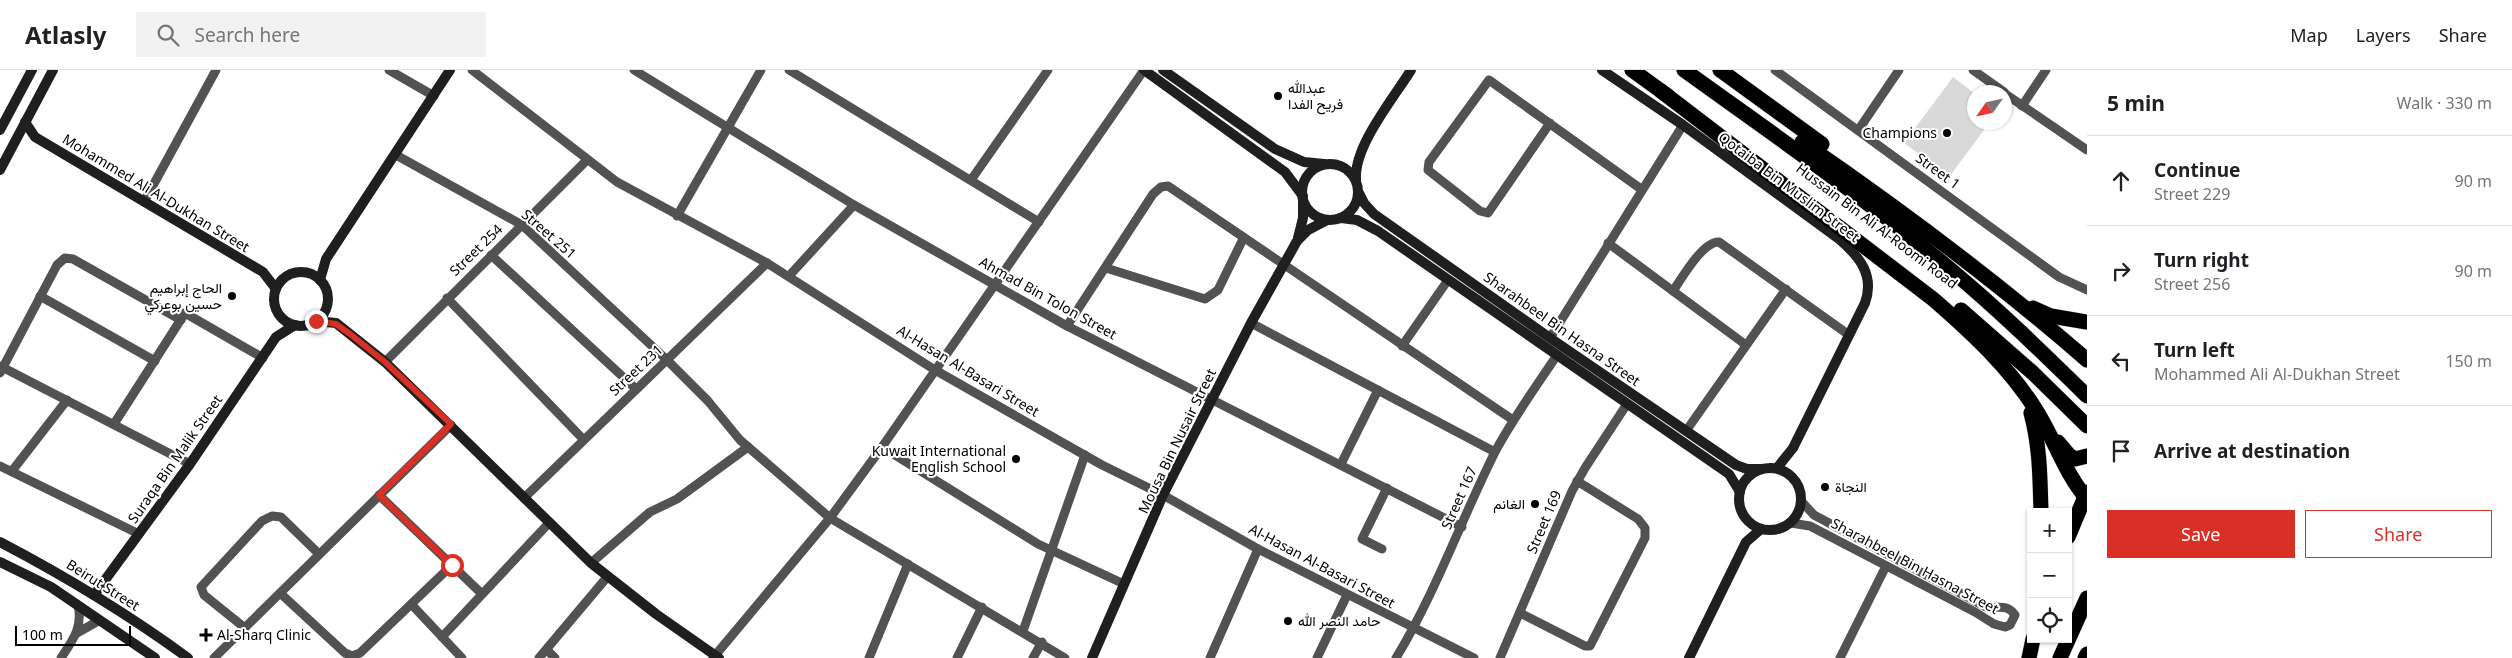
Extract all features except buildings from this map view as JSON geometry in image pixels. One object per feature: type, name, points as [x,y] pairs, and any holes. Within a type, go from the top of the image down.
[{"type":"highway","name":"Hussain Bin Ali Al-Roomi Road","points":[[1632,70],[1840,216],[1971,318],[2034,373],[2087,426]]},
{"type":"highway","name":"Hussain Bin Ali Al-Roomi Road","points":[[1684,70],[1818,166],[1893,223],[1985,300],[2087,396]]},
{"type":"highway","points":[[1688,70],[1750,107],[1864,184],[2020,302],[2087,360]]},
{"type":"highway","points":[[1720,70],[1847,162],[1864,184]]},
{"type":"highway","points":[[1661,90],[1933,299],[1984,346],[2026,394],[2047,429],[2064,467],[2086,496],[2072,528]]},
{"type":"highway","points":[[2020,302],[2051,316],[2087,322]]},
{"type":"highway","points":[[2026,394],[2037,434],[2040,508]]},
{"type":"highway","points":[[2047,429],[2068,455],[2075,458],[2087,456]]},
{"type":"highway","points":[[2060,658],[2087,598]]},
{"type":"highway","points":[[2028,658],[2032,643]]},
{"type":"highway","points":[[2085,658],[2087,654]]},
{"type":"street","points":[[0,130],[4,116],[32,70]]},
{"type":"street","points":[[0,170],[53,70]]},
{"type":"street","points":[[144,202],[216,70]]},
{"type":"street","points":[[389,70],[434,96]]},
{"type":"street","points":[[320,280],[326,259],[450,70]]},
{"type":"street","name":"Al-Hasan Al-Basari Street","points":[[472,70],[617,182],[789,276],[935,370],[1085,455],[1163,495],[1258,548],[1474,658]]},
{"type":"street","name":"Ahmad Bin Tolon Street","points":[[634,70],[854,205],[1067,326],[1462,527]]},
{"type":"street","points":[[677,216],[761,70]]},
{"type":"street","points":[[789,70],[1039,222]]},
{"type":"street","points":[[971,180],[1048,70]]},
{"type":"street","points":[[327,306],[336,324],[385,362],[451,424],[548,523],[591,563],[716,657],[830,518],[882,447],[1144,70],[1285,172],[1314,215],[1327,220],[1341,218],[1355,206],[1359,193],[1356,166],[1361,148],[1406,73]]},
{"type":"street","points":[[1163,70],[1275,149],[1304,162],[1327,164],[1346,169],[1356,179]]},
{"type":"street","name":"Qotaiba Bin Muslim Street","points":[[1602,70],[1683,125],[1839,239],[1857,257],[1867,274],[1869,291],[1849,335],[1793,448],[1777,468]]},
{"type":"street","points":[[1732,70],[1743,87]]},
{"type":"street","name":"Street 1","points":[[1775,70],[1859,129],[2059,277],[2087,290]]},
{"type":"street","points":[[1859,129],[1899,70]]},
{"type":"street","points":[[1973,70],[1993,85]]},
{"type":"street","points":[[2022,106],[2046,70]]},
{"type":"street","points":[[1550,123],[1488,212],[1480,211],[1432,175],[1428,167],[1489,80],[1550,123],[1642,188]]},
{"type":"street","points":[[2012,99],[2087,150]]},
{"type":"street","name":"Mohammed Ali Al-Dukhan Street","points":[[25,122],[35,137],[144,202],[263,272],[286,277]]},
{"type":"street","points":[[1550,338],[1683,125]]},
{"type":"street","points":[[16,139],[26,136],[35,137]]},
{"type":"street","points":[[1303,198],[1306,178],[1316,168],[1347,160],[1361,148]]},
{"type":"street","name":"Street 251","points":[[396,155],[522,226],[667,360],[703,396],[748,448],[830,518],[1042,642],[1065,658]]},
{"type":"street","name":"Street 254","points":[[385,362],[587,160]]},
{"type":"street","points":[[1067,326],[1152,194],[1164,186],[1176,189],[1243,239],[1513,420]]},
{"type":"street","name":"Sharahbeel Bin Hasna Street","points":[[1359,193],[1364,203],[1374,214],[1550,338],[1739,467],[1761,469]]},
{"type":"street","name":"Mousa Bin Nusair Street","points":[[1092,658],[1163,495],[1251,322],[1297,241],[1302,224],[1303,198]]},
{"type":"street","points":[[789,276],[854,205]]},
{"type":"street","name":"Sharahbeel Bin Hasna Street","points":[[1341,218],[1357,220],[1372,226],[1729,474],[1740,492]]},
{"type":"street","name":"Mousa Bin Nusair Street","points":[[1297,241],[1308,230],[1327,220]]},
{"type":"street","points":[[1106,268],[1199,299],[1209,298],[1218,290],[1243,239]]},
{"type":"street","points":[[1673,291],[1700,254],[1709,245],[1716,242],[1722,243],[1849,335]]},
{"type":"street","points":[[1608,243],[1746,345]]},
{"type":"street","points":[[491,255],[636,388]]},
{"type":"street","points":[[190,464],[67,400],[1,369],[57,265],[63,259],[73,259],[263,358]]},
{"type":"street","points":[[306,273],[326,259]]},
{"type":"street","name":"Street 231","points":[[524,498],[582,439],[767,263]]},
{"type":"street","name":"Mohammed Ali Al-Dukhan Street","points":[[263,272],[276,289]]},
{"type":"street","points":[[296,273],[306,273],[320,280],[327,294],[327,306],[324,314],[316,321],[307,325],[295,325],[279,314],[275,304],[276,289],[286,277],[296,273]]},
{"type":"street","points":[[1402,346],[1448,280]]},
{"type":"street","points":[[1686,431],[1786,289]]},
{"type":"street","points":[[40,296],[155,361]]},
{"type":"street","points":[[447,298],[582,439]]},
{"type":"street","name":"Suraqa Bin Malik Street","points":[[94,595],[190,464],[263,358],[276,337],[279,314]]},
{"type":"street","points":[[114,424],[183,316]]},
{"type":"street","points":[[316,321],[336,324]]},
{"type":"street","points":[[1251,322],[1495,452]]},
{"type":"street","name":"Suraqa Bin Malik Street","points":[[276,337],[295,325]]},
{"type":"street","name":"Street 167","points":[[1396,658],[1414,629],[1495,452],[1513,420],[1557,355]]},
{"type":"street","points":[[1341,464],[1378,390]]},
{"type":"street","points":[[12,472],[67,400]]},
{"type":"street","name":"Street 169","points":[[1500,658],[1577,481],[1627,404]]},
{"type":"street","points":[[214,658],[451,424]]},
{"type":"street","points":[[882,447],[1052,551],[1086,564],[1124,584]]},
{"type":"street","points":[[591,563],[650,512],[677,499],[748,448]]},
{"type":"street","name":"Qotaiba Bin Muslim Street","points":[[1792,476],[1793,448]]},
{"type":"street","points":[[1023,631],[1085,455]]},
{"type":"street","points":[[0,466],[139,534]]},
{"type":"street","points":[[1746,518],[1761,529],[1776,530],[1791,523],[1798,514],[1802,502],[1798,485],[1792,476],[1777,468],[1761,469],[1747,478],[1740,492],[1741,508],[1746,518],[1746,542]]},
{"type":"street","points":[[1520,613],[1585,646],[1590,646],[1646,533],[1643,524],[1638,519],[1577,481]]},
{"type":"street","points":[[1382,549],[1362,539],[1387,488]]},
{"type":"street","points":[[379,495],[482,594]]},
{"type":"street","name":"Sharahbeel Bin Hasna Street","points":[[1791,523],[1810,526],[1976,612],[1999,626],[2005,627],[2014,620],[2015,615],[2011,610],[2005,607],[1986,607],[1814,515],[1802,502]]},
{"type":"street","points":[[244,628],[204,595],[201,587],[262,521],[272,516],[281,518],[319,554]]},
{"type":"street","points":[[442,636],[548,523]]},
{"type":"street","points":[[1689,658],[1746,542],[1761,529]]},
{"type":"street","name":"Beirut Street","points":[[0,542],[94,595],[188,658]]},
{"type":"street","points":[[1210,658],[1258,548]]},
{"type":"street","points":[[0,562],[78,605],[155,658]]},
{"type":"street","points":[[869,658],[908,564]]},
{"type":"street","points":[[280,593],[345,653],[352,656],[360,653],[452,565]]},
{"type":"street","points":[[0,566],[30,577]]},
{"type":"street","points":[[1840,658],[1886,566]]},
{"type":"street","points":[[539,658],[608,576]]},
{"type":"street","points":[[1317,658],[1347,595]]},
{"type":"street","points":[[60,658],[77,633],[80,622],[78,605]]},
{"type":"street","points":[[412,605],[462,658]]},
{"type":"street","points":[[957,658],[982,607]]},
{"type":"street","points":[[77,633],[100,620]]},
{"type":"street","points":[[1034,658],[1042,642]]},
{"type":"street","points":[[546,650],[555,658]]},
{"type":"shaded area","name":"Champions","points":[[1953,77],[1967,88],[1967,130],[1984,130],[1950,176],[1904,143]]},
{"type":"place","name":"عبدالله فريح الفدا","points":[[1278,96]]},
{"type":"place","name":"Champions","points":[[1947,133]]},
{"type":"place","name":"الحاج إبراهيم حسين بوعركي","points":[[232,296]]},
{"type":"place","name":"Kuwait International English School","points":[[1016,459]]},
{"type":"place","name":"النجاة","points":[[1825,487]]},
{"type":"place","name":"الغانم","points":[[1535,504]]},
{"type":"place","name":"حامد النصر الله","points":[[1288,621]]},
{"type":"place","name":"Al-Sharq Clinic","points":[[206,635]]},
{"type":"route","points":[[316,321],[336,324],[350,334],[385,362],[451,424],[379,495],[452,565]]}]
